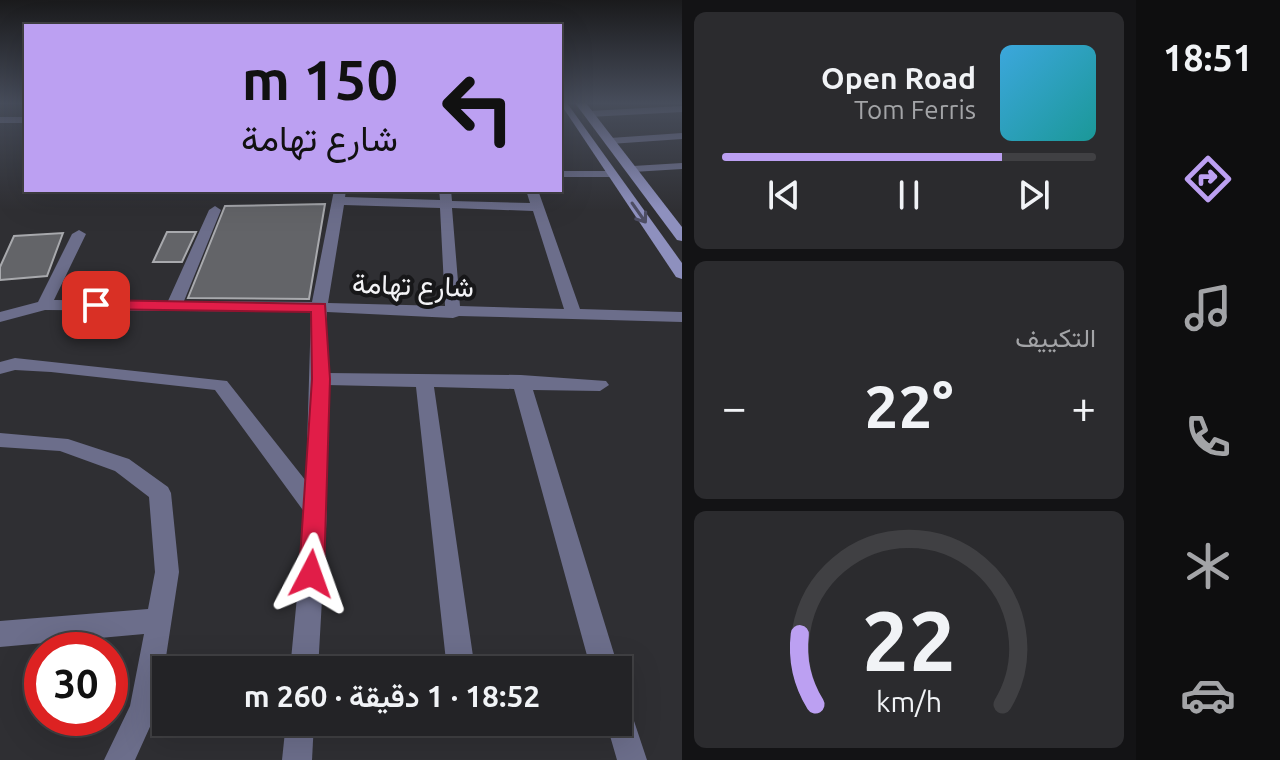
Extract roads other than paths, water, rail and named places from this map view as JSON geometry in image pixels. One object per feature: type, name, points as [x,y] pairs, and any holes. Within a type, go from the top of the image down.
[{"type":"main road","points":[[585,138],[682,274]]},
{"type":"main road","points":[[608,138],[682,237]]},
{"type":"street","points":[[610,141],[679,139]]},
{"type":"street","points":[[633,169],[682,166]]},
{"type":"street","points":[[562,174],[611,174]]},
{"type":"street","points":[[533,192],[574,314]]},
{"type":"street","points":[[305,656],[316,511],[321,379],[319,307],[340,196],[445,197],[539,207]]},
{"type":"street","points":[[445,197],[453,313]]},
{"type":"street","points":[[174,306],[215,210]]},
{"type":"street","points":[[44,305],[79,234]]},
{"type":"street","name":"شارع تهامة","points":[[0,317],[44,305],[319,307],[682,317]]},
{"type":"street","points":[[0,368],[15,364],[51,366],[221,385],[316,511]]},
{"type":"street","points":[[321,379],[600,385]]},
{"type":"street","points":[[424,380],[459,656]]},
{"type":"street","points":[[521,381],[601,656]]},
{"type":"street","points":[[0,440],[61,444],[122,465],[160,493],[167,572],[144,709],[119,760]]},
{"type":"street","points":[[0,634],[159,620]]},
{"type":"street","points":[[297,760],[299,736]]},
{"type":"street","points":[[625,736],[632,760]]}]
